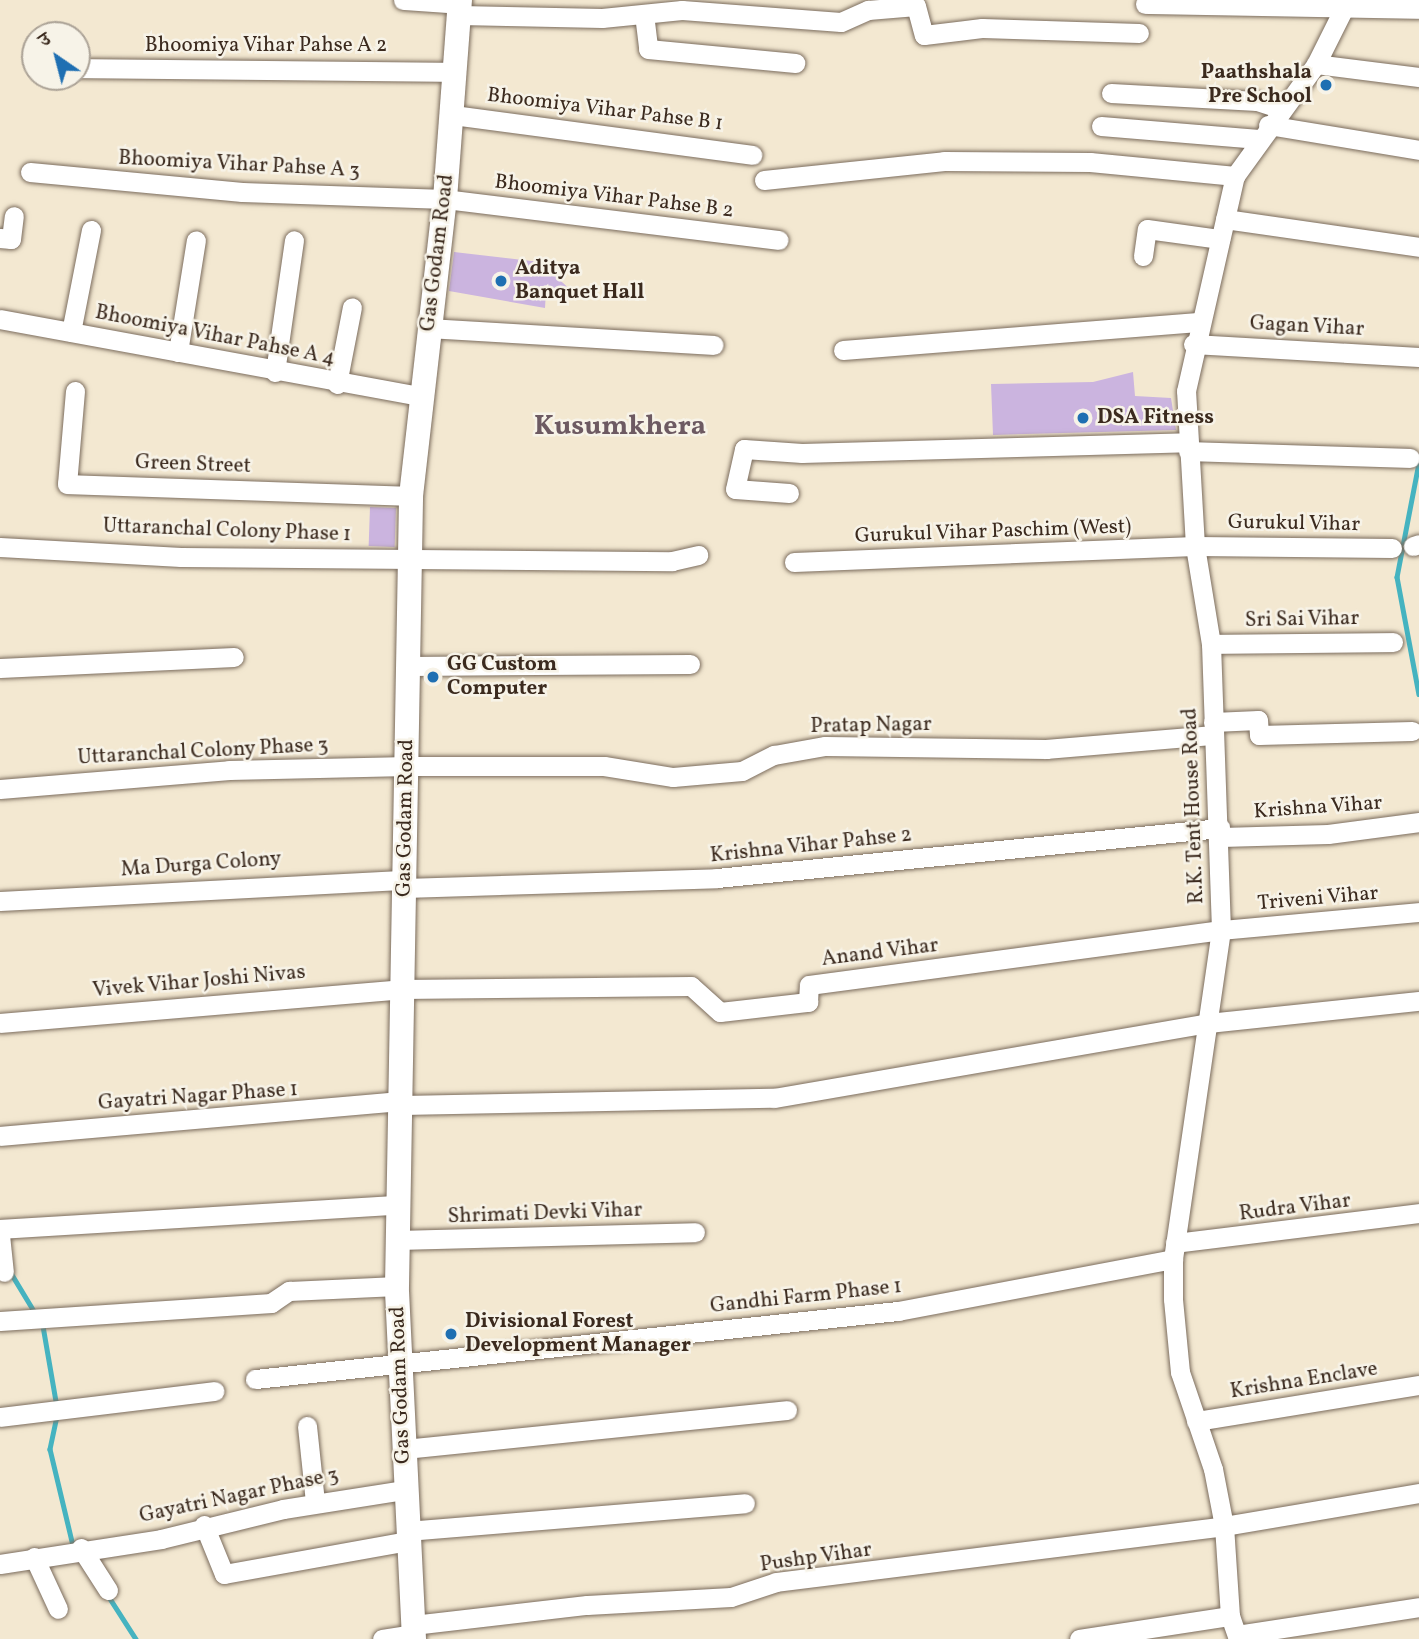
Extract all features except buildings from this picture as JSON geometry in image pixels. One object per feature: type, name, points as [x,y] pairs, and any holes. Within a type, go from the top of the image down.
[{"type":"main road","name":"Gas Godam Road","points":[[413,1633],[397,1286],[411,496],[445,198],[459,6]]},
{"type":"street","points":[[403,0],[459,6],[644,14],[682,10],[841,22],[868,10],[916,6],[924,35],[982,28],[1139,33]]},
{"type":"street","points":[[1145,4],[1348,2],[1419,9]]},
{"type":"street","name":"R.K. Tent House Road","points":[[1235,1630],[1224,1526],[1180,1372],[1174,1251],[1221,930],[1221,832],[1213,729],[1211,644],[1195,546],[1188,447],[1193,344],[1236,176],[1263,132],[1315,64],[1348,2]]},
{"type":"street","points":[[644,14],[648,49],[795,63]]},
{"type":"street","points":[[1315,64],[1419,77]]},
{"type":"street","name":"Bhoomiya Vihar Pahse A 2","points":[[91,68],[455,72]]},
{"type":"street","points":[[1111,93],[1257,100],[1281,109]]},
{"type":"street","name":"Bhoomiya Vihar Pahse B 1","points":[[453,115],[752,155]]},
{"type":"street","points":[[1101,126],[1263,132],[1419,150]]},
{"type":"street","points":[[764,180],[944,161],[1090,162],[1236,176]]},
{"type":"street","name":"Bhoomiya Vihar Pahse A 3","points":[[30,172],[242,192],[445,198]]},
{"type":"street","name":"Bhoomiya Vihar Pahse B 2","points":[[445,198],[778,240]]},
{"type":"street","points":[[0,238],[10,239],[14,216]]},
{"type":"street","points":[[1225,219],[1419,247]]},
{"type":"street","points":[[1143,256],[1147,229],[1220,239]]},
{"type":"street","points":[[71,331],[91,230]]},
{"type":"street","points":[[178,352],[196,240]]},
{"type":"street","points":[[275,372],[294,240]]},
{"type":"street","points":[[337,384],[352,307]]},
{"type":"street","name":"Bhoomiya Vihar Pahse A 4","points":[[0,319],[337,384],[421,396]]},
{"type":"street","points":[[843,350],[1198,322]]},
{"type":"street","points":[[429,328],[713,345]]},
{"type":"street","name":"Gagan Vihar","points":[[1193,344],[1419,356]]},
{"type":"street","name":"Green Street","points":[[75,391],[67,484],[411,496]]},
{"type":"street","points":[[789,493],[735,489],[744,449],[802,453],[1188,447],[1410,458]]},
{"type":"street","name":"Gurukul Vihar","points":[[1195,546],[1392,548]]},
{"type":"street","name":"Gurukul Vihar Paschim (West)","points":[[794,562],[1195,546]]},
{"type":"street","name":"Uttaranchal Colony Phase 1","points":[[0,547],[181,557],[672,561],[698,555]]},
{"type":"street","name":"Sri Sai Vihar","points":[[1211,644],[1393,642]]},
{"type":"street","points":[[0,668],[233,657]]},
{"type":"street","points":[[409,666],[690,664]]},
{"type":"street","name":"Pratap Nagar","points":[[408,766],[604,766],[673,778],[743,771],[775,755],[825,746],[1046,749],[1213,729],[1258,720],[1259,735],[1412,732]]},
{"type":"street","name":"Uttaranchal Colony Phase 3","points":[[0,789],[216,770],[408,766]]},
{"type":"street","name":"Krishna Vihar","points":[[1221,832],[1328,834],[1419,822]]},
{"type":"street","name":"Krishna Vihar Pahse 2","points":[[405,884],[717,878],[1221,832]]},
{"type":"street","name":"Ma Durga Colony","points":[[0,901],[405,884]]},
{"type":"street","name":"Triveni Vihar","points":[[1221,930],[1419,912]]},
{"type":"street","name":"Anand Vihar","points":[[401,989],[691,986],[720,1012],[808,1002],[809,985],[1221,930]]},
{"type":"street","name":"Vivek Vihar Joshi Nivas","points":[[0,1023],[401,989]]},
{"type":"street","name":"Gayatri Nagar Phase 1","points":[[0,1136],[399,1103],[774,1098],[1208,1023],[1419,1001]]},
{"type":"street","points":[[0,1229],[397,1205]]},
{"type":"street","name":"Rudra Vihar","points":[[1174,1251],[1419,1213]]},
{"type":"street","name":"Shrimati Devki Vihar","points":[[397,1240],[695,1232]]},
{"type":"street","points":[[0,1235],[4,1272]]},
{"type":"street","name":"Gandhi Farm Phase 1","points":[[255,1380],[400,1362],[898,1311],[1174,1251]]},
{"type":"street","points":[[0,1321],[271,1303],[289,1291],[397,1286]]},
{"type":"street","name":"Krishna Enclave","points":[[1196,1421],[1419,1385]]},
{"type":"street","points":[[0,1417],[214,1391]]},
{"type":"street","points":[[404,1449],[788,1410]]},
{"type":"street","points":[[307,1426],[315,1502]]},
{"type":"street","name":"Gayatri Nagar Phase 3","points":[[0,1564],[81,1548],[161,1539],[204,1525],[315,1502],[405,1490]]},
{"type":"street","name":"Pushp Vihar","points":[[382,1639],[587,1605],[731,1597],[776,1582],[1224,1526],[1419,1493]]},
{"type":"street","points":[[204,1525],[224,1574],[407,1536],[745,1503]]},
{"type":"street","points":[[81,1548],[108,1590]]},
{"type":"street","points":[[34,1557],[58,1609]]},
{"type":"street","points":[[1079,1639],[1235,1630],[1419,1607]]},
{"type":"waterway","points":[[1419,463],[1397,577],[1419,694]]},
{"type":"waterway","points":[[11,1273],[34,1311]]},
{"type":"waterway","points":[[43,1326],[56,1401]]},
{"type":"waterway","points":[[57,1416],[50,1449],[72,1541]]},
{"type":"waterway","points":[[109,1597],[136,1639]]},
{"type":"place","name":"Paathshala Pre School","points":[[1326,85]]},
{"type":"place","name":"Aditya Banquet Hall","points":[[501,281]]},
{"type":"place","name":"DSA Fitness","points":[[1083,418]]},
{"type":"place","name":"GG Custom Computer","points":[[433,677]]},
{"type":"place","name":"Divisional Forest Development Manager","points":[[451,1334]]},
{"type":"district","name":"Kusumkhera","points":[[620,427]]}]
